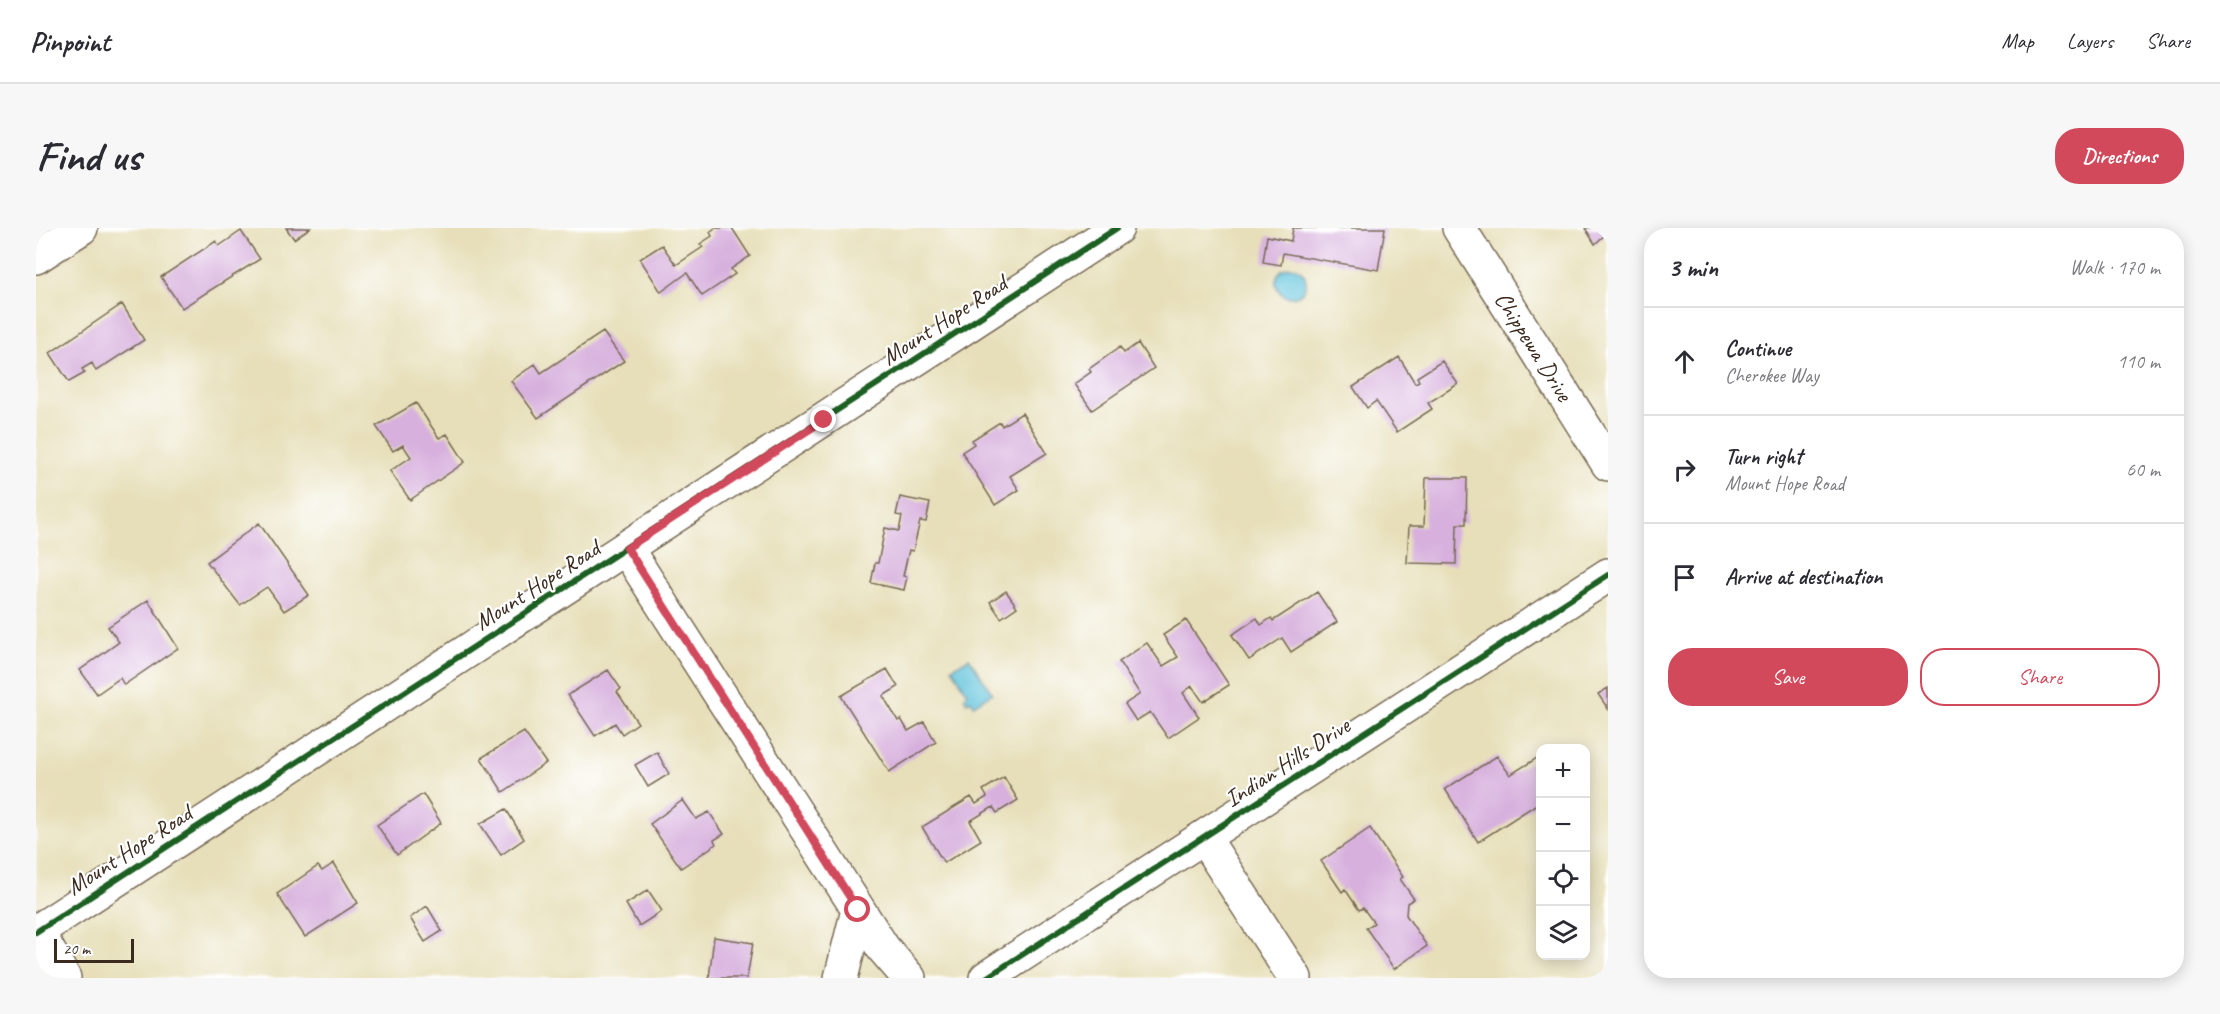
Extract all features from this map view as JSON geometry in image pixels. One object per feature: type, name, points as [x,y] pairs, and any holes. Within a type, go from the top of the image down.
[{"type":"street","points":[[36,257],[81,228]]},
{"type":"street","name":"Mount Hope Road","points":[[36,932],[1117,228]]},
{"type":"street","name":"Chippewa Drive","points":[[1459,228],[1608,464]]},
{"type":"street","points":[[627,548],[858,910],[883,948],[909,978]]},
{"type":"street","name":"Indian Hills Drive","points":[[986,978],[1608,575]]},
{"type":"street","points":[[1204,838],[1295,978]]},
{"type":"street","points":[[841,978],[858,910]]},
{"type":"street","points":[[36,932],[64,978]]},
{"type":"water","points":[[1291,267],[1302,271],[1306,282],[1302,293],[1291,297],[1280,293],[1276,282],[1280,271]]},
{"type":"water","points":[[969,658],[992,693],[974,705],[971,700],[967,702],[964,697],[968,694],[952,668]]},
{"type":"building","points":[[286,228],[310,228],[294,239]]},
{"type":"building","points":[[715,228],[732,228],[750,256],[731,269],[735,274],[702,296],[687,273],[661,292],[640,259],[662,245],[676,265],[703,247],[700,244],[712,236],[710,232]]},
{"type":"building","points":[[1293,228],[1385,228],[1378,270],[1283,253],[1281,265],[1263,262],[1267,236],[1291,241]]},
{"type":"building","points":[[1585,228],[1608,228],[1608,232],[1595,244]]},
{"type":"building","points":[[241,231],[260,259],[182,308],[161,277],[216,241],[219,246]]},
{"type":"building","points":[[122,304],[144,340],[96,371],[92,363],[82,369],[85,373],[69,382],[50,353]]},
{"type":"building","points":[[603,332],[624,361],[538,418],[511,381],[535,364],[541,373]]},
{"type":"building","points":[[1138,343],[1154,368],[1092,410],[1074,384],[1091,372],[1089,369],[1120,347],[1124,353]]},
{"type":"building","points":[[1399,357],[1415,383],[1419,381],[1417,377],[1442,361],[1458,384],[1428,403],[1432,409],[1397,432],[1376,401],[1367,408],[1353,387]]},
{"type":"building","points":[[416,403],[439,438],[447,434],[465,462],[410,500],[390,471],[411,457],[403,445],[393,451],[376,426]]},
{"type":"building","points":[[1022,413],[1047,453],[1010,476],[1019,490],[995,505],[962,452],[974,444],[972,440],[1000,422],[1002,426]]},
{"type":"building","points":[[1426,478],[1467,478],[1466,524],[1457,524],[1456,564],[1407,563],[1409,526],[1424,526]]},
{"type":"building","points":[[900,497],[930,503],[926,522],[920,521],[913,551],[909,550],[903,576],[907,577],[904,590],[871,583],[875,563],[878,563],[885,528],[899,531],[902,516],[896,515]]},
{"type":"building","points":[[259,523],[309,595],[284,611],[267,587],[240,605],[207,562]]},
{"type":"building","points":[[1006,591],[1017,607],[1001,618],[990,602]]},
{"type":"building","points":[[1317,592],[1337,622],[1291,652],[1282,638],[1249,660],[1232,635],[1257,618],[1261,625],[1271,618],[1273,621]]},
{"type":"building","points":[[148,600],[178,648],[124,685],[120,678],[97,694],[80,670],[119,642],[108,627]]},
{"type":"building","points":[[1186,620],[1229,685],[1203,702],[1192,686],[1183,693],[1199,717],[1168,738],[1150,712],[1136,721],[1125,704],[1140,694],[1119,662],[1147,643],[1163,666],[1178,657],[1163,635]]},
{"type":"building","points":[[887,669],[898,687],[883,696],[898,721],[901,719],[908,731],[924,722],[936,742],[889,772],[841,696]]},
{"type":"building","points":[[608,670],[621,689],[617,692],[638,723],[622,734],[615,723],[595,736],[568,695]]},
{"type":"building","points":[[1608,688],[1608,709],[1598,694]]},
{"type":"building","points":[[524,732],[546,763],[503,792],[481,758]]},
{"type":"building","points":[[657,752],[669,774],[648,787],[635,765]]},
{"type":"building","points":[[1497,756],[1510,775],[1536,759],[1536,805],[1478,842],[1445,789]]},
{"type":"building","points":[[1004,777],[1018,800],[997,813],[993,807],[970,821],[981,840],[944,863],[922,827],[971,797],[976,804],[987,797],[983,790]]},
{"type":"building","points":[[423,794],[441,823],[397,855],[377,825]]},
{"type":"building","points":[[683,800],[696,819],[709,812],[724,834],[714,840],[716,844],[681,868],[650,824]]},
{"type":"building","points":[[506,809],[524,839],[501,855],[480,824]]},
{"type":"building","points":[[1370,828],[1403,877],[1400,879],[1414,899],[1407,903],[1406,915],[1427,946],[1394,969],[1366,928],[1374,923],[1363,908],[1359,910],[1345,889],[1342,892],[1321,861]]},
{"type":"building","points":[[334,863],[358,903],[305,937],[277,894],[318,866],[322,871]]},
{"type":"building","points":[[648,890],[662,911],[639,926],[626,904]]},
{"type":"building","points":[[427,906],[442,931],[425,942],[410,918]]},
{"type":"building","points":[[714,937],[753,943],[747,978],[709,978]]},
{"type":"cycle path","points":[[36,932],[1117,228]]},
{"type":"cycle path","points":[[986,978],[1608,575]]},
{"type":"route","points":[[824,420],[627,548],[858,910]]}]
